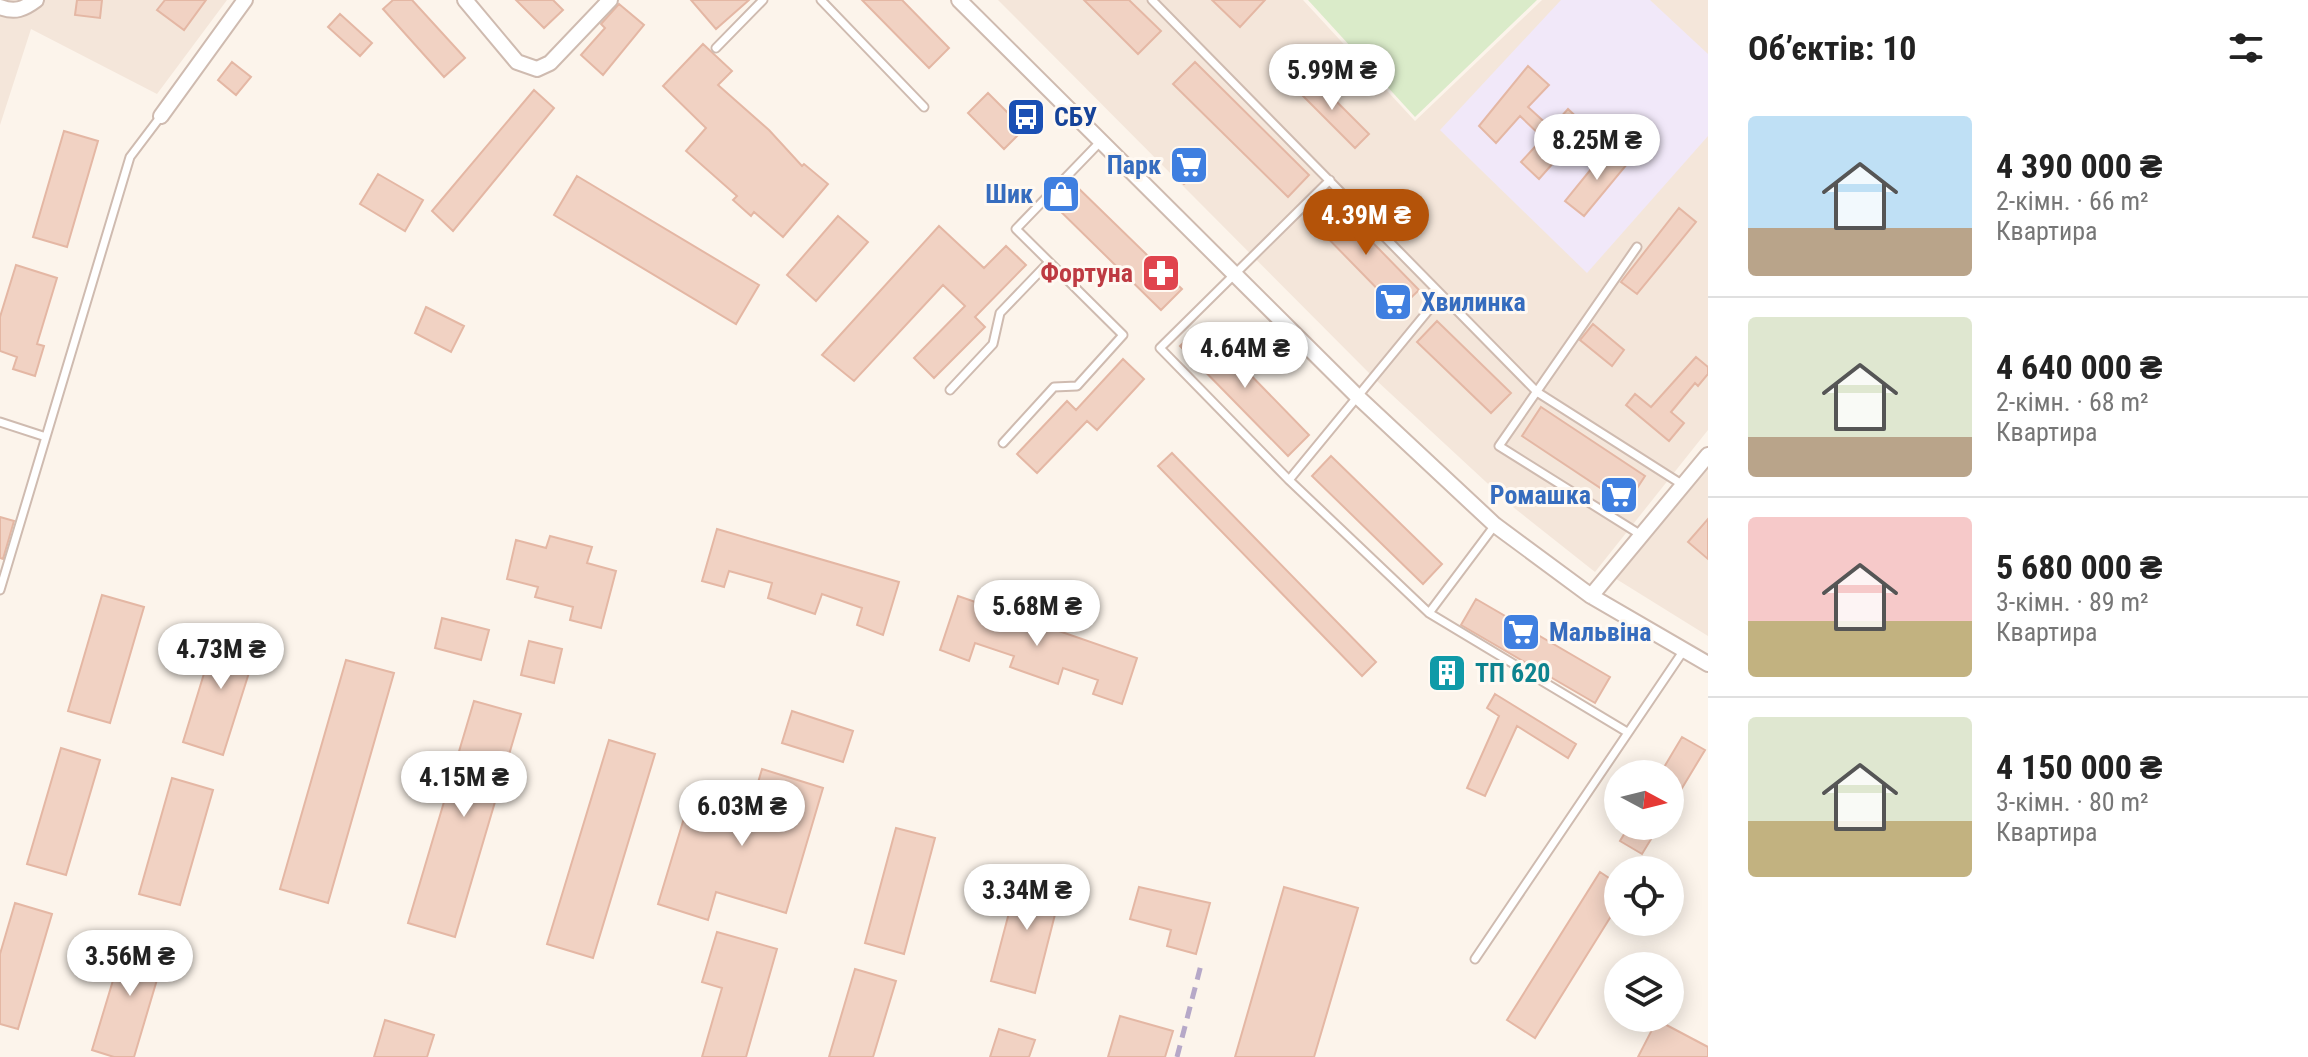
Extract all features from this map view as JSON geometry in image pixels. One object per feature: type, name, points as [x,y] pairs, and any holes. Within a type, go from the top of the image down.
[{"type":"street","points":[[5,9],[25,8],[36,0]]},
{"type":"street","points":[[161,116],[245,0]]},
{"type":"street","points":[[465,0],[517,62],[537,69],[550,63],[610,0]]},
{"type":"street","points":[[959,0],[1358,397],[1495,525],[1591,596],[1708,664]]},
{"type":"street","points":[[1591,596],[1708,455]]},
{"type":"lane","points":[[716,48],[763,0]]},
{"type":"lane","points":[[821,0],[924,107]]},
{"type":"lane","points":[[1152,0],[1537,392],[1683,485]]},
{"type":"lane","points":[[0,590],[130,157],[161,116]]},
{"type":"lane","points":[[1003,443],[1054,387],[1077,386],[1123,335],[1016,229],[1101,141]]},
{"type":"lane","points":[[1330,180],[1160,348],[1289,480],[1429,613],[1627,732]]},
{"type":"lane","points":[[1637,247],[1499,446],[1641,535]]},
{"type":"lane","points":[[950,390],[993,344],[1000,313],[1049,262]]},
{"type":"lane","points":[[1289,480],[1441,295]]},
{"type":"lane","points":[[0,422],[46,437]]},
{"type":"lane","points":[[1429,613],[1495,525]]},
{"type":"lane","points":[[1475,959],[1684,650]]},
{"type":"shaded area","points":[[0,0],[227,0],[157,94],[31,29],[0,125]]},
{"type":"shaded area","points":[[998,0],[1303,0],[1415,121],[1542,0],[1708,0],[1708,430],[1595,572],[1513,507],[1377,381]]},
{"type":"shaded area","points":[[1561,0],[1650,0],[1708,54],[1708,136],[1587,273],[1440,130]]},
{"type":"shaded area","points":[[1708,466],[1708,636],[1613,577]]},
{"type":"green space","points":[[1308,0],[1537,0],[1415,117]]},
{"type":"building","points":[[77,0],[102,0],[100,18],[75,15]]},
{"type":"building","points":[[165,0],[206,0],[184,30],[157,10]]},
{"type":"building","points":[[393,0],[412,0],[465,58],[444,77],[383,9]]},
{"type":"building","points":[[516,0],[553,0],[563,10],[544,28]]},
{"type":"building","points":[[691,0],[749,0],[716,29]]},
{"type":"building","points":[[862,0],[902,0],[949,48],[929,68]]},
{"type":"building","points":[[1084,0],[1129,0],[1161,31],[1138,54]]},
{"type":"building","points":[[1212,0],[1265,0],[1240,27]]},
{"type":"building","points":[[619,4],[644,25],[603,75],[581,55],[605,28],[601,24]]},
{"type":"building","points":[[340,14],[372,43],[360,56],[328,27]]},
{"type":"building","points":[[703,44],[732,71],[718,85],[769,130],[802,166],[804,164],[828,184],[783,237],[754,212],[751,216],[733,200],[737,196],[686,151],[706,128],[663,86]]},
{"type":"building","points":[[232,62],[251,77],[236,95],[218,80]]},
{"type":"building","points":[[1195,62],[1309,175],[1288,197],[1173,84]]},
{"type":"building","points":[[1528,66],[1549,85],[1528,107],[1551,128],[1568,109],[1586,126],[1539,179],[1521,162],[1543,138],[1520,116],[1496,143],[1479,126]]},
{"type":"building","points":[[1310,75],[1369,134],[1355,148],[1296,89]]},
{"type":"building","points":[[534,90],[554,108],[453,231],[432,211]]},
{"type":"building","points":[[988,93],[1024,129],[1004,149],[968,113]]},
{"type":"building","points":[[64,131],[98,141],[67,247],[33,237]]},
{"type":"building","points":[[1609,147],[1628,163],[1584,216],[1565,201]]},
{"type":"building","name":"Парк","points":[[1190,159],[1200,172],[1184,184],[1175,177]]},
{"type":"building","points":[[378,174],[423,200],[405,231],[360,204]]},
{"type":"building","points":[[577,176],[759,285],[736,324],[554,215]]},
{"type":"building","points":[[1071,181],[1182,289],[1161,310],[1051,202]]},
{"type":"building","points":[[1335,204],[1419,290],[1398,310],[1314,224]]},
{"type":"building","points":[[1679,208],[1696,222],[1637,294],[1621,282]]},
{"type":"building","points":[[838,216],[868,242],[816,301],[787,275]]},
{"type":"building","points":[[939,226],[984,268],[1006,246],[1026,265],[975,317],[985,327],[934,378],[914,358],[965,306],[943,285],[854,381],[822,355]]},
{"type":"building","points":[[16,265],[57,278],[37,344],[44,346],[35,376],[13,369],[17,357],[0,351],[0,317]]},
{"type":"building","points":[[426,307],[464,326],[451,352],[415,333]]},
{"type":"building","points":[[1437,321],[1511,393],[1491,413],[1417,342]]},
{"type":"building","points":[[1593,324],[1624,350],[1612,366],[1580,340]]},
{"type":"building","points":[[1202,325],[1309,435],[1288,456],[1180,346]]},
{"type":"building","points":[[1696,357],[1708,367],[1708,374],[1698,386],[1695,383],[1671,412],[1684,423],[1669,441],[1626,405],[1635,394],[1651,407]]},
{"type":"building","points":[[1123,359],[1144,379],[1097,430],[1087,421],[1037,473],[1017,454],[1067,401],[1076,410]]},
{"type":"building","points":[[1541,407],[1645,476],[1626,505],[1522,436]]},
{"type":"building","points":[[1172,453],[1376,662],[1362,676],[1158,466]]},
{"type":"building","points":[[1331,456],[1442,564],[1423,584],[1312,476]]},
{"type":"building","points":[[0,517],[14,521],[3,559],[0,558]]},
{"type":"building","points":[[1708,519],[1708,559],[1688,542]]},
{"type":"building","points":[[717,529],[899,582],[883,635],[857,625],[862,608],[822,594],[815,614],[768,598],[772,583],[729,571],[724,587],[702,581]]},
{"type":"building","points":[[550,536],[592,547],[587,563],[616,571],[601,628],[570,620],[573,607],[535,597],[538,587],[507,579],[516,540],[546,548]]},
{"type":"building","points":[[102,595],[144,607],[110,723],[68,711]]},
{"type":"building","points":[[958,596],[1137,658],[1122,704],[1093,694],[1098,680],[1063,668],[1058,684],[1010,667],[1014,656],[975,643],[969,661],[940,650]]},
{"type":"building","points":[[1476,599],[1610,677],[1595,703],[1461,625]]},
{"type":"building","points":[[442,618],[489,630],[481,660],[435,648]]},
{"type":"building","points":[[218,628],[259,641],[223,755],[183,742]]},
{"type":"building","points":[[529,641],[562,649],[554,683],[521,675]]},
{"type":"building","points":[[346,660],[394,673],[328,903],[280,889]]},
{"type":"building","name":"ТП 620","points":[[1444,662],[1458,669],[1450,685],[1436,678]]},
{"type":"building","points":[[1495,694],[1576,744],[1568,758],[1517,726],[1485,796],[1467,788],[1499,716],[1487,708]]},
{"type":"building","points":[[474,701],[521,714],[455,937],[408,923]]},
{"type":"building","points":[[792,711],[853,731],[843,762],[782,743]]},
{"type":"building","points":[[1682,737],[1705,750],[1684,785],[1684,760],[1668,760]]},
{"type":"building","points":[[609,740],[655,754],[593,958],[547,944]]},
{"type":"building","points":[[61,748],[100,760],[66,875],[27,864]]},
{"type":"building","points":[[762,769],[823,788],[786,913],[716,892],[708,920],[658,904],[691,795],[749,813]]},
{"type":"building","points":[[172,778],[213,790],[180,905],[139,894]]},
{"type":"building","points":[[896,828],[935,838],[904,954],[865,943]]},
{"type":"building","points":[[1621,840],[1650,840],[1642,854]]},
{"type":"building","points":[[1020,871],[1063,883],[1035,993],[991,981]]},
{"type":"building","points":[[1600,872],[1604,875],[1604,927],[1535,1038],[1507,1020]]},
{"type":"building","points":[[1139,887],[1210,903],[1196,954],[1167,946],[1171,930],[1130,919]]},
{"type":"building","points":[[1284,887],[1358,908],[1314,1057],[1235,1057]]},
{"type":"building","points":[[15,903],[52,914],[18,1029],[0,1024],[0,954]]},
{"type":"building","points":[[717,932],[777,949],[746,1057],[702,1057],[722,988],[702,982]]},
{"type":"building","points":[[127,934],[167,946],[134,1057],[114,1057],[92,1050]]},
{"type":"building","points":[[855,969],[896,981],[873,1057],[829,1057]]},
{"type":"building","points":[[1120,1016],[1173,1031],[1165,1057],[1108,1057]]},
{"type":"building","points":[[385,1020],[434,1035],[427,1057],[374,1057]]},
{"type":"building","points":[[999,1029],[1035,1040],[1029,1057],[990,1057]]},
{"type":"building","points":[[1651,1032],[1680,1032],[1708,1047],[1708,1057],[1638,1057]]},
{"type":"railway","points":[[1177,1057],[1201,965]]},
{"type":"place","name":"СБУ","points":[[1026,117]]},
{"type":"place","name":"Парк","points":[[1189,165]]},
{"type":"place","name":"Шик","points":[[1061,194]]},
{"type":"place","name":"Фортуна","points":[[1161,273]]},
{"type":"place","name":"Хвилинка","points":[[1393,302]]},
{"type":"place","name":"Ромашка","points":[[1619,495]]},
{"type":"place","name":"Мальвіна","points":[[1521,632]]},
{"type":"place","name":"ТП 620","points":[[1447,673]]}]
